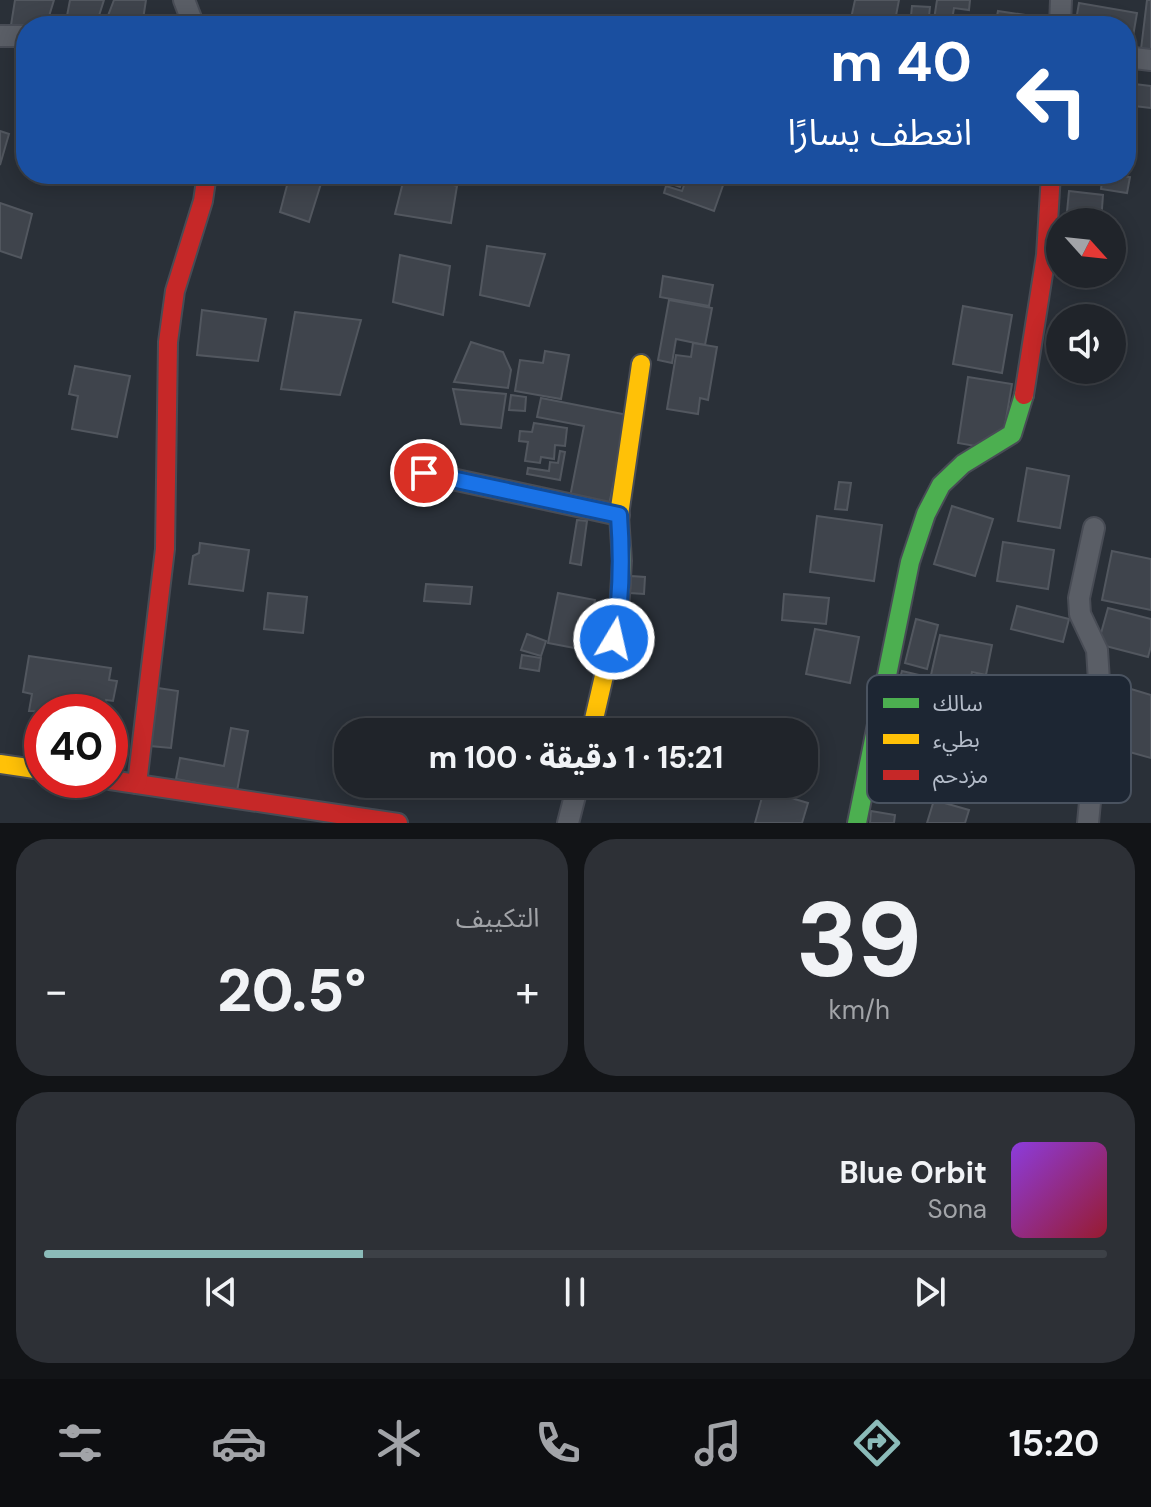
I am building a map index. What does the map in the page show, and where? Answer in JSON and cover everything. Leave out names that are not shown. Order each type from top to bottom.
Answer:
[{"type":"street","points":[[137,784],[165,549],[168,342],[175,291],[206,184]]},
{"type":"street","points":[[887,675],[910,562],[926,514],[941,485],[963,464],[1012,434],[1021,411],[1046,255],[1050,184]]},
{"type":"street","points":[[594,718],[619,611],[622,561],[619,515],[641,364]]},
{"type":"street","points":[[424,473],[619,515]]},
{"type":"street","points":[[1094,528],[1079,598],[1080,614],[1097,650],[1099,675]]},
{"type":"street","points":[[0,764],[24,767]]},
{"type":"street","points":[[857,823],[867,774]]},
{"type":"street","points":[[128,783],[398,823]]},
{"type":"street","points":[[568,823],[574,798]]},
{"type":"street","points":[[1088,823],[1090,803]]},
{"type":"building","points":[[15,0],[54,0],[49,16],[16,16],[16,25],[11,25]]},
{"type":"building","points":[[70,0],[104,0],[99,16],[67,16]]},
{"type":"building","points":[[114,0],[146,0],[144,16],[108,16]]},
{"type":"building","points":[[855,0],[899,0],[896,16],[852,16]]},
{"type":"building","points":[[937,0],[970,0],[969,10],[954,8],[953,16],[935,16]]},
{"type":"building","points":[[1147,0],[1151,0],[1151,50],[1141,49]]},
{"type":"building","points":[[1079,3],[1137,13],[1136,19],[1136,16],[1077,16]]},
{"type":"building","points":[[912,6],[930,7],[929,16],[911,16]]},
{"type":"building","points":[[998,11],[1032,16],[997,16]]},
{"type":"building","points":[[1136,84],[1151,86],[1151,108],[1136,106]]},
{"type":"building","points":[[0,131],[9,134],[0,165]]},
{"type":"building","points":[[287,184],[321,184],[309,222],[280,212]]},
{"type":"building","points":[[402,184],[457,186],[451,223],[395,214]]},
{"type":"building","points":[[684,184],[723,184],[714,211],[664,193],[666,186],[682,191]]},
{"type":"building","points":[[1102,184],[1129,184],[1127,193],[1101,189]]},
{"type":"building","points":[[1069,191],[1103,195],[1102,208],[1067,208]]},
{"type":"building","points":[[0,203],[32,214],[21,258],[0,251]]},
{"type":"building","points":[[487,246],[545,254],[529,306],[480,295]]},
{"type":"building","points":[[400,255],[450,266],[443,315],[393,302]]},
{"type":"building","points":[[663,276],[713,285],[709,306],[660,297]]},
{"type":"building","points":[[669,300],[712,308],[705,345],[676,339],[672,363],[658,360]]},
{"type":"building","points":[[963,306],[1012,315],[1002,373],[953,364]]},
{"type":"building","points":[[202,310],[266,319],[258,361],[197,355]]},
{"type":"building","points":[[295,312],[361,320],[340,395],[281,389]]},
{"type":"building","points":[[471,342],[503,352],[511,370],[508,388],[454,382]]},
{"type":"building","points":[[693,343],[717,347],[708,400],[700,398],[698,414],[667,409],[676,355],[691,357]]},
{"type":"building","points":[[545,351],[569,355],[561,399],[515,391],[520,360],[543,363]]},
{"type":"building","points":[[75,366],[130,376],[117,437],[72,429],[78,396],[69,394]]},
{"type":"building","points":[[968,377],[1012,384],[1004,431],[981,447],[958,443]]},
{"type":"building","points":[[453,389],[506,394],[501,428],[461,424]]},
{"type":"building","points":[[511,395],[526,397],[525,411],[509,410]]},
{"type":"building","points":[[541,398],[628,415],[609,505],[570,497],[584,426],[537,417]]},
{"type":"building","points":[[534,423],[567,428],[565,446],[555,445],[554,459],[541,457],[540,463],[525,461],[528,442],[519,441],[520,431],[532,432]]},
{"type":"building","points":[[560,451],[565,452],[560,480],[527,474],[528,468],[549,471],[550,462],[558,463]]},
{"type":"building","points":[[1027,468],[1069,476],[1060,528],[1018,521]]},
{"type":"building","points":[[839,482],[851,483],[847,510],[835,509]]},
{"type":"building","points":[[952,506],[993,519],[975,576],[934,564]]},
{"type":"building","points":[[817,516],[882,525],[874,581],[810,572]]},
{"type":"building","points":[[577,520],[587,521],[581,565],[570,563]]},
{"type":"building","points":[[1003,542],[1054,550],[1048,589],[997,581]]},
{"type":"building","points":[[200,543],[249,550],[243,591],[189,584],[193,556],[199,553]]},
{"type":"building","points":[[1112,551],[1151,559],[1151,610],[1102,600]]},
{"type":"building","points":[[631,576],[645,577],[644,594],[630,593]]},
{"type":"building","points":[[426,584],[472,587],[470,604],[424,601]]},
{"type":"building","points":[[268,593],[307,597],[303,633],[264,629]]},
{"type":"building","points":[[558,593],[595,600],[585,650],[548,643]]},
{"type":"building","points":[[784,594],[829,598],[826,624],[782,620]]},
{"type":"building","points":[[1017,606],[1069,619],[1063,642],[1011,629]]},
{"type":"building","points":[[1108,608],[1151,619],[1148,657],[1098,644]]},
{"type":"building","points":[[916,619],[938,625],[927,669],[905,663]]},
{"type":"building","points":[[815,629],[859,637],[850,683],[806,674]]},
{"type":"building","points":[[527,634],[546,641],[541,656],[521,650]]},
{"type":"building","points":[[940,635],[992,645],[986,675],[972,672],[971,675],[931,675]]},
{"type":"building","points":[[522,655],[541,658],[539,671],[520,668]]},
{"type":"building","points":[[29,656],[111,668],[109,680],[117,681],[114,694],[23,692]]},
{"type":"building","points":[[158,688],[178,691],[171,748],[150,746]]},
{"type":"building","points":[[1131,689],[1151,695],[1151,758],[1131,752]]},
{"type":"building","points":[[231,728],[248,731],[237,791],[176,779],[180,758],[224,766]]},
{"type":"building","points":[[762,798],[791,798],[808,803],[802,823],[755,823]]},
{"type":"building","points":[[933,803],[969,810],[965,823],[927,823]]},
{"type":"building","points":[[871,811],[895,815],[894,823],[870,823]]},
{"type":"traffic: fast","points":[[887,675],[910,562],[926,514],[941,485],[963,464],[1012,434],[1024,395]]},
{"type":"traffic: fast","points":[[857,823],[867,774]]},
{"type":"traffic: slow","points":[[594,718],[619,611],[622,561],[619,515],[641,364]]},
{"type":"traffic: slow","points":[[0,764],[24,767]]},
{"type":"traffic: jam","points":[[137,784],[165,549],[168,342],[175,291],[206,184]]},
{"type":"traffic: jam","points":[[1024,395],[1046,255],[1050,184]]},
{"type":"traffic: jam","points":[[128,783],[398,823]]},
{"type":"route","points":[[424,473],[619,515],[622,561],[614,639]]}]
